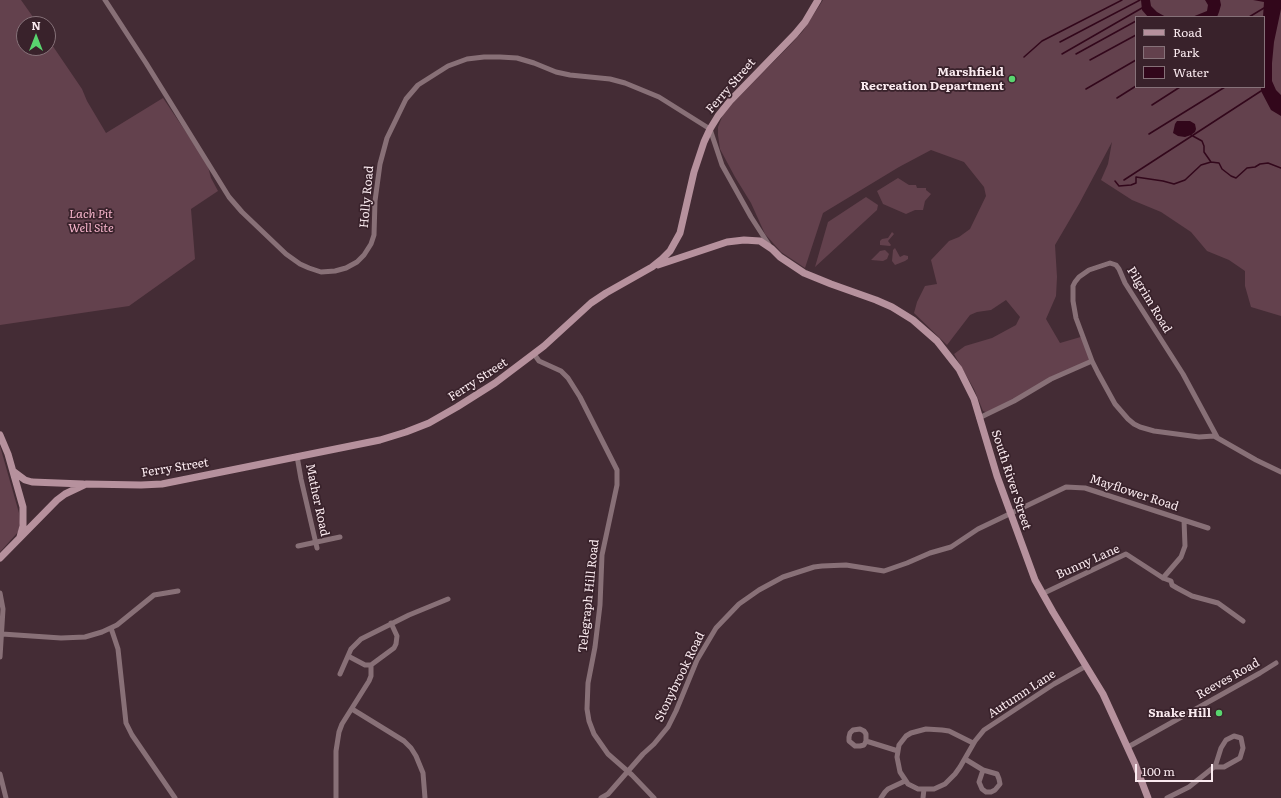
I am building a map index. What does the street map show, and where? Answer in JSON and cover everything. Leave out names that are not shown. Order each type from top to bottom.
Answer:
[{"type":"street","name":"Holly Road","points":[[105,0],[229,197],[242,212],[286,254],[300,264],[320,272],[335,271],[346,268],[357,262],[364,255],[371,244],[374,235],[375,201],[380,164],[387,138],[406,99],[411,92],[425,80],[448,66],[467,59],[484,57],[517,58],[556,72],[610,79],[625,83],[659,97],[710,129]]},
{"type":"street","name":"Ferry Street","points":[[0,558],[57,500],[65,494],[86,484],[162,484],[380,440],[418,428],[477,396],[534,354],[591,303],[652,267],[670,251],[680,233],[694,172],[710,129],[730,101],[795,34],[805,22],[818,0]]},
{"type":"street","name":"South River Street","points":[[710,129],[722,165],[767,243],[780,257],[804,272],[886,305],[913,320],[925,329],[945,350],[959,369],[974,399],[997,476],[1030,568],[1042,594],[1103,694],[1128,747],[1148,798]]},
{"type":"street","name":"South River Street","points":[[652,267],[735,240],[760,241],[772,249]]},
{"type":"street","name":"Pilgrim Road","points":[[1217,437],[1183,374],[1126,283],[1119,268],[1110,263],[1089,270],[1079,277],[1073,286],[1073,301],[1076,318],[1098,373],[1115,404],[1128,419],[1134,424],[1149,430],[1199,437],[1217,437],[1256,460],[1281,472]]},
{"type":"street","name":"Telegraph Hill Road","points":[[534,354],[539,361],[561,371],[568,378],[580,397],[617,470],[617,485],[602,555],[600,605],[595,648],[588,683],[587,709],[589,721],[599,743],[608,754],[654,798]]},
{"type":"street","points":[[979,418],[1014,401],[1051,380],[1092,361]]},
{"type":"street","points":[[0,435],[13,471],[23,508],[24,517],[22,532],[19,540]]},
{"type":"street","name":"Mather Road","points":[[297,456],[317,548]]},
{"type":"street","points":[[13,471],[28,481],[35,483],[86,484]]},
{"type":"street","name":"Mayflower Road","points":[[1010,514],[1063,488],[1076,486],[1208,528]]},
{"type":"street","name":"Stonybrook Road","points":[[601,798],[608,794],[668,727],[697,660],[716,628],[739,604],[759,590],[783,577],[814,567],[846,565],[884,571],[930,553],[951,547],[978,529],[1010,514]]},
{"type":"street","points":[[1163,578],[1181,557],[1185,546],[1184,520]]},
{"type":"street","points":[[298,546],[340,537]]},
{"type":"street","name":"Bunny Lane","points":[[1042,594],[1126,554],[1163,578],[1171,581],[1172,585],[1192,596],[1218,603],[1243,621]]},
{"type":"street","points":[[2,634],[70,638],[85,637],[102,632],[117,625],[129,617],[154,595],[178,591]]},
{"type":"street","points":[[0,593],[3,609],[0,657]]},
{"type":"street","points":[[340,674],[351,649],[361,639],[391,623],[448,599]]},
{"type":"street","points":[[348,656],[365,665],[371,665],[394,648],[397,636],[391,623]]},
{"type":"street","points":[[111,628],[118,649],[126,723],[132,735],[175,798]]},
{"type":"street","name":"Reeves Road","points":[[1128,747],[1260,673],[1276,662]]},
{"type":"street","points":[[336,798],[336,751],[339,732],[342,724],[371,676],[371,665]]},
{"type":"street","name":"Autumn Lane","points":[[924,789],[934,789],[945,784],[955,774],[973,743],[984,730],[1054,684],[1086,666]]},
{"type":"street","points":[[352,709],[404,741],[411,748],[423,773],[425,798]]},
{"type":"street","points":[[923,798],[924,789],[912,786],[905,781],[898,767],[899,745],[906,736],[917,731],[942,730],[949,731],[973,743]]},
{"type":"street","points":[[1167,798],[1188,787],[1215,767],[1224,766],[1240,758],[1243,748],[1241,738],[1234,736],[1226,740],[1221,748],[1215,767]]},
{"type":"street","points":[[866,741],[898,751]]},
{"type":"street","points":[[965,759],[983,770],[997,774],[1000,784],[992,792],[986,792],[979,786],[983,770]]},
{"type":"street","points":[[0,774],[6,798]]},
{"type":"street","points":[[881,798],[888,789],[905,781]]},
{"type":"green space","name":"Lach Pit Well Site","points":[[0,0],[21,0],[32,16],[16,16],[16,56],[56,56],[56,51],[82,89],[87,101],[106,133],[163,98],[207,163],[211,178],[218,191],[191,209],[195,259],[129,306],[0,325]]},
{"type":"green space","points":[[823,0],[1281,0],[1281,316],[1251,307],[1245,286],[1245,271],[1229,260],[1207,251],[1191,232],[1161,212],[1132,200],[1101,180],[1108,164],[1112,142],[1055,245],[1057,277],[1056,296],[1046,319],[1060,343],[1084,336],[1092,361],[988,413],[983,411],[974,389],[954,354],[965,346],[992,338],[1016,325],[1020,317],[1006,300],[991,310],[977,312],[970,315],[947,345],[914,313],[917,302],[925,286],[937,284],[931,260],[949,241],[959,237],[970,229],[986,196],[984,187],[964,162],[931,150],[899,167],[823,213],[805,268],[781,252],[765,234],[751,203],[720,149],[718,127],[724,112],[803,31]]},
{"type":"green space","points":[[898,178],[909,185],[916,185],[917,188],[926,188],[926,190],[931,194],[925,201],[923,210],[915,210],[906,214],[883,204],[877,191]]},
{"type":"green space","points":[[866,197],[878,205],[877,210],[815,267],[828,222]]},
{"type":"green space","points":[[892,232],[894,234],[888,241],[891,245],[880,245],[880,241],[888,238]]},
{"type":"green space","points":[[895,248],[900,257],[904,255],[908,256],[908,259],[895,265],[892,261],[893,250]]},
{"type":"green space","points":[[885,250],[889,254],[887,259],[883,261],[871,260],[880,251]]},
{"type":"green space","points":[[0,446],[19,513],[20,523],[18,532],[0,552]]},
{"type":"water","points":[[1141,0],[1150,0],[1151,6],[1164,16],[1147,16],[1142,10]]},
{"type":"water","points":[[1205,0],[1220,0],[1221,5],[1217,16],[1194,16],[1207,11],[1208,5]]},
{"type":"water","points":[[1253,0],[1281,0],[1281,9],[1274,42],[1272,81],[1276,90],[1281,95],[1281,116],[1271,110],[1261,91],[1261,88],[1265,88],[1264,2]]},
{"type":"water","points":[[1177,121],[1190,121],[1195,124],[1195,132],[1185,137],[1178,136],[1173,133]]},
{"type":"waterway","points":[[1024,57],[1042,41],[1122,0]]},
{"type":"waterway","points":[[1060,42],[1140,0]]},
{"type":"waterway","points":[[1062,54],[1142,8]]},
{"type":"waterway","points":[[1251,16],[1264,8]]},
{"type":"waterway","points":[[1076,54],[1135,22]]},
{"type":"waterway","points":[[1090,60],[1135,36]]},
{"type":"waterway","points":[[1086,89],[1135,61]]},
{"type":"waterway","points":[[1117,98],[1135,87]]},
{"type":"waterway","points":[[1152,105],[1178,88]]},
{"type":"waterway","points":[[1149,134],[1223,88]]},
{"type":"waterway","points":[[1124,180],[1261,91]]},
{"type":"waterway","points":[[1191,135],[1202,141],[1204,152],[1211,162]]},
{"type":"waterway","points":[[1115,181],[1119,186],[1131,185],[1136,183],[1136,177],[1174,184],[1185,180],[1201,165],[1211,162],[1219,163],[1222,169],[1236,178],[1247,168],[1255,167],[1260,164],[1268,163],[1281,168]]},
{"type":"place","name":"Marshfield Recreation Department","points":[[1012,79]]},
{"type":"place","name":"Snake Hill","points":[[1219,713]]}]
